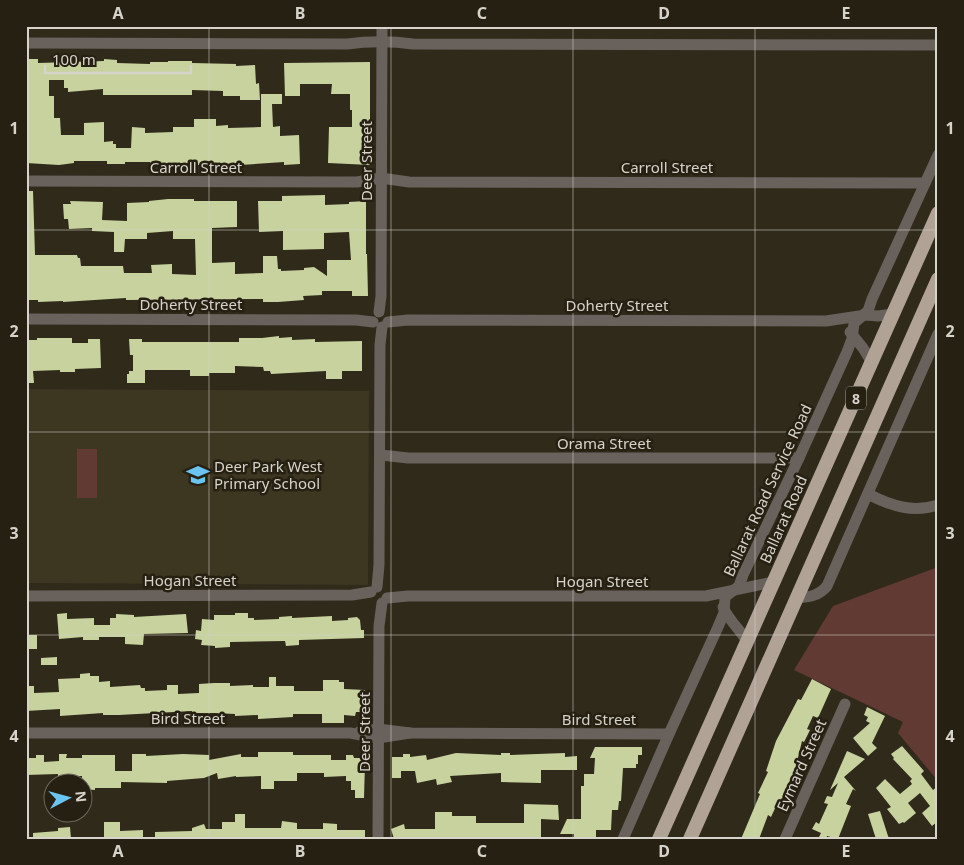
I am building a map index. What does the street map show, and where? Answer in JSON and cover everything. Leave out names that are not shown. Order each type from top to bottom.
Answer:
[{"type":"highway","name":"Ballarat Road","points":[[659,839],[938,214]]},
{"type":"highway","name":"8","points":[[690,839],[938,279]]},
{"type":"street","name":"Deer Street","points":[[378,839],[382,26]]},
{"type":"street","points":[[28,44],[938,45]]},
{"type":"street","name":"Ballarat Road Service Road","points":[[623,839],[668,734],[718,627],[724,610],[724,599],[739,586],[847,352],[854,322],[868,310],[938,155]]},
{"type":"street","name":"Carroll Street","points":[[29,182],[925,183]]},
{"type":"street","name":"Doherty Street","points":[[26,319],[826,321],[894,314]]},
{"type":"street","name":"Doherty Street","points":[[826,321],[843,325],[863,348],[872,363]]},
{"type":"street","points":[[797,598],[819,593],[827,586],[934,354],[938,334]]},
{"type":"street","name":"Orama Street","points":[[381,458],[799,458]]},
{"type":"street","points":[[868,494],[891,504],[912,510],[938,505]]},
{"type":"street","name":"Hogan Street","points":[[27,595],[706,596],[773,582]]},
{"type":"street","points":[[706,596],[717,600],[747,641]]},
{"type":"street","name":"Eymard Street","points":[[785,839],[845,704]]},
{"type":"street","name":"Bird Street","points":[[26,733],[668,734]]},
{"type":"shaded area","name":"Deer Park West Primary School","points":[[26,389],[369,391],[368,585],[26,583]]},
{"type":"shaded area","points":[[77,449],[97,449],[97,498],[77,498]]},
{"type":"shaded area","points":[[938,567],[938,781],[898,733],[903,722],[794,670],[833,606]]},
{"type":"building","points":[[26,59],[38,59],[38,63],[104,61],[104,59],[117,60],[117,63],[150,64],[150,62],[192,61],[192,63],[236,64],[236,66],[255,65],[256,84],[259,83],[260,100],[240,100],[240,96],[223,96],[223,91],[192,90],[192,95],[103,95],[103,89],[68,92],[68,88],[64,88],[64,80],[49,80],[49,96],[54,96],[54,118],[60,118],[61,135],[84,135],[84,123],[104,122],[104,142],[113,141],[113,144],[116,144],[116,148],[131,148],[132,127],[145,128],[145,133],[173,132],[173,127],[194,127],[194,119],[216,119],[216,126],[228,125],[228,128],[261,127],[261,94],[282,94],[282,104],[272,104],[273,127],[280,126],[280,136],[299,135],[300,164],[284,165],[284,162],[198,165],[198,163],[150,164],[150,162],[125,162],[125,164],[107,164],[107,161],[74,161],[74,163],[59,165],[26,163]]},
{"type":"building","points":[[370,62],[370,165],[328,163],[329,127],[352,127],[350,94],[331,94],[332,84],[300,84],[300,96],[285,96],[284,63]]},
{"type":"building","points":[[26,191],[33,191],[35,255],[77,255],[80,258],[81,266],[123,266],[124,273],[152,273],[151,265],[172,264],[172,274],[196,275],[195,239],[173,239],[173,231],[147,233],[147,239],[125,239],[124,252],[114,252],[114,232],[92,231],[92,228],[69,229],[68,219],[64,219],[63,204],[71,204],[70,201],[103,202],[102,220],[127,221],[127,203],[168,199],[237,201],[237,227],[212,228],[212,263],[235,262],[235,274],[263,273],[263,256],[277,256],[278,269],[281,269],[281,271],[304,270],[304,268],[314,267],[327,276],[327,260],[351,260],[349,232],[324,233],[324,249],[283,250],[283,231],[259,232],[258,201],[282,201],[282,196],[325,195],[325,205],[366,201],[368,296],[352,296],[352,291],[322,291],[322,295],[303,296],[304,300],[278,302],[263,302],[263,299],[126,300],[126,298],[63,302],[26,300]]},
{"type":"building","points":[[279,336],[279,338],[292,337],[292,340],[315,339],[315,342],[362,341],[362,371],[342,371],[342,379],[326,379],[326,371],[271,374],[270,371],[264,371],[263,367],[235,366],[235,373],[209,373],[209,376],[190,376],[190,370],[145,370],[145,383],[127,383],[127,374],[129,374],[129,371],[133,371],[133,355],[130,355],[129,339],[142,339],[142,342],[239,342],[239,338]]},
{"type":"building","points":[[37,338],[72,338],[72,343],[88,343],[88,339],[100,339],[101,368],[75,369],[75,372],[60,372],[60,370],[33,371],[34,383],[26,383],[26,340],[37,340]]},
{"type":"building","points":[[67,613],[67,619],[94,618],[94,625],[110,625],[110,618],[116,618],[116,614],[134,615],[134,617],[186,614],[188,633],[144,634],[143,645],[125,644],[125,637],[99,637],[99,640],[83,640],[83,637],[59,639],[57,614]]},
{"type":"building","points":[[235,613],[248,613],[248,618],[254,618],[254,620],[279,619],[279,617],[292,616],[292,618],[332,616],[332,621],[348,620],[348,618],[357,617],[360,620],[361,630],[364,630],[364,638],[299,640],[299,645],[286,646],[285,641],[230,642],[230,647],[215,648],[215,646],[201,645],[202,640],[195,639],[196,630],[201,631],[202,619],[214,620],[214,615],[235,615]]},
{"type":"building","points":[[26,635],[37,635],[37,649],[26,649]]},
{"type":"building","points":[[57,657],[57,665],[41,665],[41,658]]},
{"type":"building","points":[[90,673],[90,676],[99,676],[99,682],[110,681],[110,687],[140,685],[141,688],[145,688],[145,691],[167,690],[167,685],[178,685],[178,694],[199,693],[199,684],[230,683],[230,686],[253,685],[253,687],[269,687],[269,677],[276,677],[276,686],[294,686],[294,691],[323,691],[323,680],[339,680],[339,682],[344,682],[344,689],[365,690],[365,704],[362,704],[362,712],[356,712],[355,716],[344,715],[344,723],[322,723],[322,714],[293,714],[293,717],[258,719],[258,715],[235,716],[235,714],[192,713],[192,711],[60,716],[60,709],[26,711],[26,686],[34,686],[34,693],[59,692],[58,679],[80,678],[80,674]]},
{"type":"building","points":[[812,679],[831,689],[818,718],[813,716],[807,729],[810,730],[804,742],[802,741],[795,770],[780,803],[778,802],[771,817],[768,815],[759,839],[741,839],[768,772],[766,771],[776,741],[798,699],[801,700]]},
{"type":"building","points":[[867,707],[885,716],[872,743],[877,748],[868,756],[853,738],[870,723],[866,721],[868,717],[864,715]]},
{"type":"building","points":[[902,746],[924,771],[921,774],[933,790],[938,786],[938,821],[932,826],[922,813],[930,806],[920,793],[908,803],[916,813],[904,823],[899,824],[887,809],[891,807],[876,788],[885,779],[900,794],[912,784],[910,781],[912,779],[893,759],[891,754]]},
{"type":"building","points":[[595,747],[642,747],[642,755],[638,755],[636,768],[623,768],[621,801],[619,801],[618,810],[612,810],[611,830],[596,830],[596,839],[574,839],[574,834],[560,834],[567,819],[581,819],[581,786],[584,786],[584,774],[594,774],[595,758],[590,758]]},
{"type":"building","points":[[847,751],[865,759],[844,777],[856,791],[853,789],[846,804],[851,806],[838,839],[827,836],[826,839],[818,839],[821,833],[812,829],[816,822],[819,824],[828,804],[824,803],[827,796],[832,797],[838,783],[830,790]]},
{"type":"building","points":[[258,752],[293,752],[293,755],[331,755],[331,760],[346,760],[346,755],[361,758],[361,763],[365,763],[364,798],[355,798],[355,790],[351,790],[351,781],[346,781],[346,776],[324,777],[324,773],[297,773],[297,781],[274,781],[274,789],[261,789],[261,776],[236,776],[218,779],[217,773],[204,778],[167,781],[167,783],[121,782],[121,788],[95,788],[95,790],[92,790],[92,772],[42,772],[42,774],[26,775],[26,758],[36,758],[36,755],[44,755],[44,762],[59,761],[59,754],[67,754],[66,758],[82,758],[82,755],[115,755],[115,771],[132,771],[132,754],[146,754],[146,756],[209,755],[209,760],[241,754],[241,757],[258,757]]},
{"type":"building","points":[[456,753],[501,755],[501,753],[510,753],[510,755],[565,753],[565,757],[577,756],[577,770],[541,770],[541,783],[501,782],[501,773],[450,776],[452,782],[437,785],[436,779],[417,783],[415,771],[401,771],[401,778],[392,778],[392,757],[403,757],[403,754],[410,754],[410,757],[426,755],[427,760]]},
{"type":"building","points":[[524,804],[558,805],[559,820],[541,819],[541,839],[394,839],[391,829],[404,824],[405,829],[435,829],[435,812],[452,812],[452,816],[476,816],[476,823],[524,823]]},
{"type":"building","points":[[880,811],[889,839],[876,839],[868,814]]},
{"type":"building","points":[[235,814],[245,814],[245,828],[281,828],[282,821],[297,823],[297,829],[323,829],[323,823],[337,824],[337,830],[365,830],[365,839],[155,839],[155,832],[192,831],[192,828],[204,824],[206,829],[222,829],[222,822],[235,822]]},
{"type":"building","points":[[104,822],[120,822],[120,831],[143,830],[143,839],[104,839]]},
{"type":"building","points":[[70,827],[71,839],[33,839],[33,833],[58,831],[58,828]]},
{"type":"place","name":"Deer Park West Primary School","points":[[198,475]]}]
